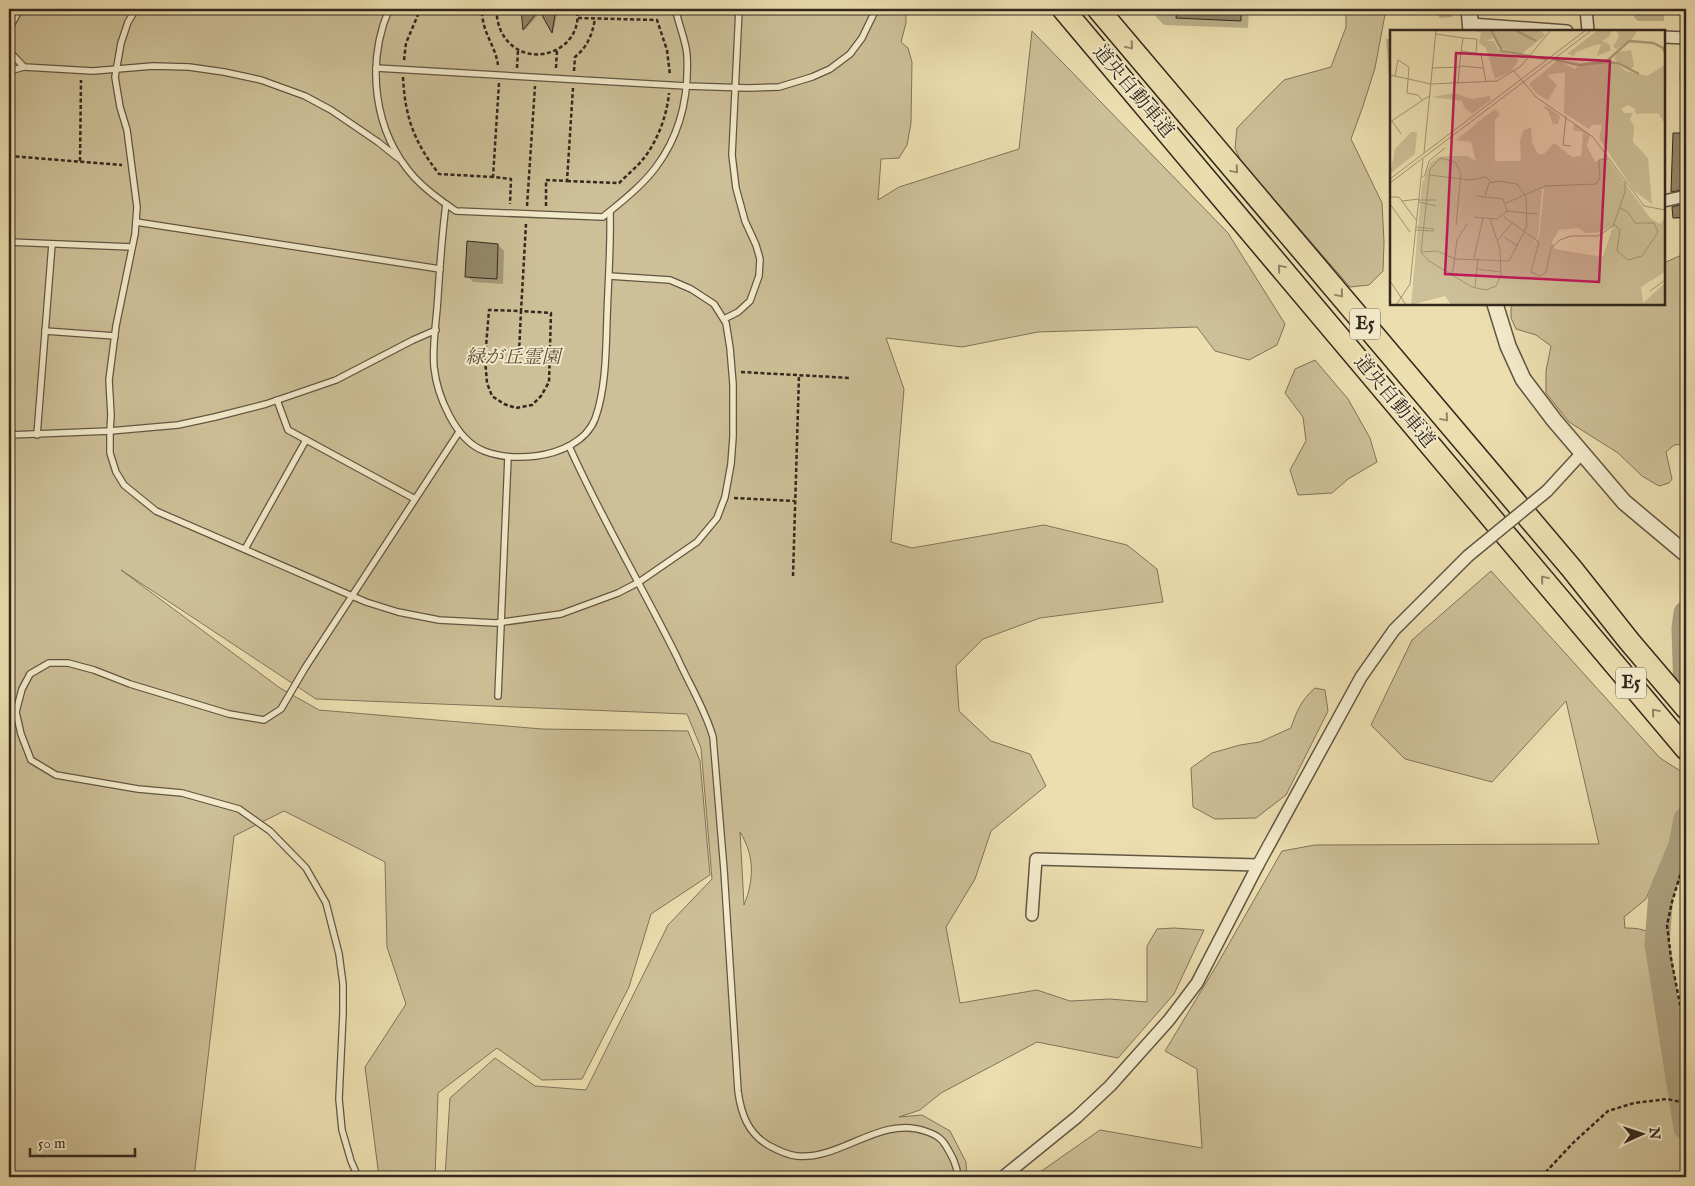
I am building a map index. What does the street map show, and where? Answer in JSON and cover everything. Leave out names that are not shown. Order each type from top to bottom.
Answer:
[{"type":"highway","name":"道央自動車道","points":[[1062,9],[1686,749]]},
{"type":"highway","name":"道央自動車道","points":[[1098,9],[1566,562],[1686,708]]},
{"type":"street","points":[[1469,9],[1471,28],[1535,30]]},
{"type":"street","points":[[1586,9],[1588,30]]},
{"type":"street","points":[[1665,37],[1686,38]]},
{"type":"street","points":[[1665,201],[1686,196]]},
{"type":"street","points":[[1495,305],[1508,346],[1523,379],[1582,454],[1624,502],[1682,550]]},
{"type":"street","points":[[1003,1177],[1077,1118],[1110,1086],[1169,1020],[1196,983],[1361,677],[1394,630],[1468,556],[1548,491],[1582,454]]},
{"type":"street","points":[[1032,915],[1036,858],[1258,866]]},
{"type":"lane","points":[[9,29],[20,9]]},
{"type":"lane","points":[[136,9],[128,22],[121,42],[115,77],[120,106],[128,130],[137,207],[109,380],[112,415],[110,453],[116,472],[124,485],[156,511],[366,602],[398,612],[439,620],[501,622],[561,614],[618,593],[639,582],[697,542],[717,518],[725,497],[732,455],[732,372],[726,323],[714,304],[692,289],[670,280],[609,276]]},
{"type":"lane","points":[[388,9],[377,44],[375,80],[380,114],[394,148],[414,176],[456,211],[603,218],[656,168],[676,133],[686,94],[687,54],[677,15],[673,9]]},
{"type":"lane","points":[[724,320],[738,312],[750,301],[759,276],[760,260],[756,245],[745,221],[733,168],[739,9]]},
{"type":"lane","points":[[376,68],[686,86],[779,87],[812,77],[830,69],[850,54],[862,38],[876,9]]},
{"type":"lane","points":[[9,45],[10,52],[24,67]]},
{"type":"lane","points":[[9,71],[24,67],[117,70],[153,66],[189,67],[261,80],[305,96],[331,110],[405,163]]},
{"type":"lane","points":[[446,204],[434,356],[437,382],[446,410],[459,432],[483,451],[508,457],[538,456],[569,446],[587,433],[594,419],[604,377],[610,212]]},
{"type":"lane","points":[[136,222],[440,268]]},
{"type":"lane","points":[[9,242],[132,247]]},
{"type":"lane","points":[[37,434],[52,244]]},
{"type":"lane","points":[[9,435],[110,431],[178,425],[215,417],[277,400],[336,380],[396,348],[436,330]]},
{"type":"lane","points":[[45,331],[115,336]]},
{"type":"lane","points":[[277,400],[288,430],[415,499]]},
{"type":"lane","points":[[358,1177],[342,1130],[340,1066],[343,1013],[339,954],[326,903],[306,868],[270,831],[239,809],[182,793],[138,789],[56,775],[31,760],[21,734],[16,712],[22,689],[30,674],[49,663],[68,663],[229,714],[264,720],[281,709],[305,668],[459,432]]},
{"type":"lane","points":[[245,548],[306,440]]},
{"type":"lane","points":[[569,446],[708,721],[713,737],[741,1113],[760,1140],[778,1151],[796,1156],[818,1154],[884,1130],[901,1127],[916,1128],[935,1134],[944,1142],[958,1170],[958,1177]]},
{"type":"lane","points":[[498,696],[508,457]]},
{"type":"path","points":[[404,63],[406,43],[420,10],[482,12],[497,10],[498,26],[504,38],[518,50],[537,55],[557,50],[570,39],[576,28],[577,9]]},
{"type":"path","points":[[482,12],[486,34],[496,52],[499,75],[493,177]]},
{"type":"path","points":[[545,215],[546,180],[619,183],[644,159],[662,124],[668,105],[670,85],[667,50],[657,20],[578,18]]},
{"type":"path","points":[[568,181],[575,56],[584,49],[591,38],[595,19]]},
{"type":"path","points":[[516,76],[518,50]]},
{"type":"path","points":[[555,78],[557,50]]},
{"type":"path","points":[[80,161],[81,70]]},
{"type":"path","points":[[403,76],[404,102],[410,123],[426,156],[439,174],[511,179],[510,213]]},
{"type":"path","points":[[519,353],[526,214],[536,77]]},
{"type":"path","points":[[9,156],[131,165]]},
{"type":"path","points":[[489,310],[521,311],[551,313],[549,382],[541,396],[532,405],[516,408],[504,404],[492,396],[487,382],[485,359],[489,310]]},
{"type":"path","points":[[732,372],[851,378]]},
{"type":"path","points":[[793,576],[799,376]]},
{"type":"path","points":[[725,497],[795,501]]},
{"type":"path","points":[[1686,856],[1667,925],[1671,958],[1686,1035]]},
{"type":"path","points":[[1541,1177],[1574,1142],[1608,1111],[1634,1103],[1667,1099],[1686,1103]]},
{"type":"green space","name":"緑が丘霊園","points":[[9,9],[906,9],[906,23],[901,42],[908,48],[912,62],[911,123],[907,145],[899,158],[881,159],[878,200],[899,187],[1019,149],[1032,31],[1228,233],[1285,324],[1277,345],[1249,360],[1215,351],[1197,327],[1038,332],[962,347],[886,338],[904,389],[891,542],[912,548],[1044,525],[1127,545],[1157,569],[1163,602],[1040,618],[983,639],[956,666],[959,711],[991,741],[1030,754],[1046,786],[991,831],[975,879],[946,927],[960,1003],[1037,990],[1070,1001],[1110,999],[1147,1002],[1147,946],[1157,929],[1204,930],[1174,994],[1118,1058],[1037,1042],[941,1093],[920,1110],[899,1117],[922,1115],[950,1131],[966,1162],[967,1177],[445,1177],[450,1098],[495,1058],[535,1086],[586,1090],[668,925],[712,879],[701,748],[687,714],[316,699],[121,570],[280,688],[319,710],[542,729],[688,731],[700,761],[710,875],[651,914],[629,987],[582,1079],[542,1080],[497,1048],[438,1093],[435,1177],[379,1177],[365,1067],[406,1004],[387,947],[385,862],[284,811],[234,836],[194,1177],[9,1177]],"holes":[[[740,832],[745,841],[750,859],[751,877],[744,905]]]},
{"type":"green space","points":[[1346,9],[1386,9],[1375,68],[1351,139],[1382,203],[1383,271],[1369,285],[1350,287],[1241,161],[1235,148],[1237,128],[1284,80],[1331,67],[1346,27]]},
{"type":"green space","points":[[1686,253],[1686,444],[1674,445],[1666,452],[1672,479],[1669,483],[1659,486],[1642,476],[1618,453],[1569,422],[1546,393],[1546,371],[1551,346],[1536,335],[1516,329],[1511,318],[1511,307],[1514,305],[1665,305],[1665,263]]},
{"type":"green space","points":[[1315,360],[1348,399],[1370,438],[1377,462],[1348,479],[1332,493],[1298,495],[1290,470],[1306,441],[1303,417],[1285,393],[1295,369]]},
{"type":"green space","points":[[1491,571],[1660,758],[1682,772],[1686,784],[1686,807],[1674,853],[1661,863],[1646,899],[1624,917],[1625,928],[1646,931],[1657,943],[1664,957],[1655,980],[1670,994],[1679,1015],[1686,1052],[1686,1177],[1033,1177],[1100,1130],[1202,1148],[1197,1069],[1165,1051],[1282,851],[1315,845],[1599,844],[1566,701],[1492,782],[1405,759],[1371,725],[1412,640]]},
{"type":"green space","points":[[1315,688],[1325,690],[1328,711],[1286,795],[1256,818],[1215,819],[1193,807],[1191,768],[1212,753],[1240,745],[1260,742],[1291,728],[1300,706]]},
{"type":"building","points":[[521,9],[556,9],[552,33],[539,10],[523,30]]},
{"type":"building","points":[[1177,9],[1241,9],[1241,21],[1176,18]]},
{"type":"building","points":[[1673,133],[1686,133],[1686,189],[1671,192]]},
{"type":"building","points":[[1683,204],[1685,217],[1673,218],[1672,207]]},
{"type":"building","points":[[467,241],[498,244],[497,279],[465,277]]},
{"type":"waterway","points":[[1686,613],[1684,629],[1686,693]]},
{"type":"waterway","points":[[1686,819],[1681,845],[1661,893],[1657,944],[1686,1128]]}]
